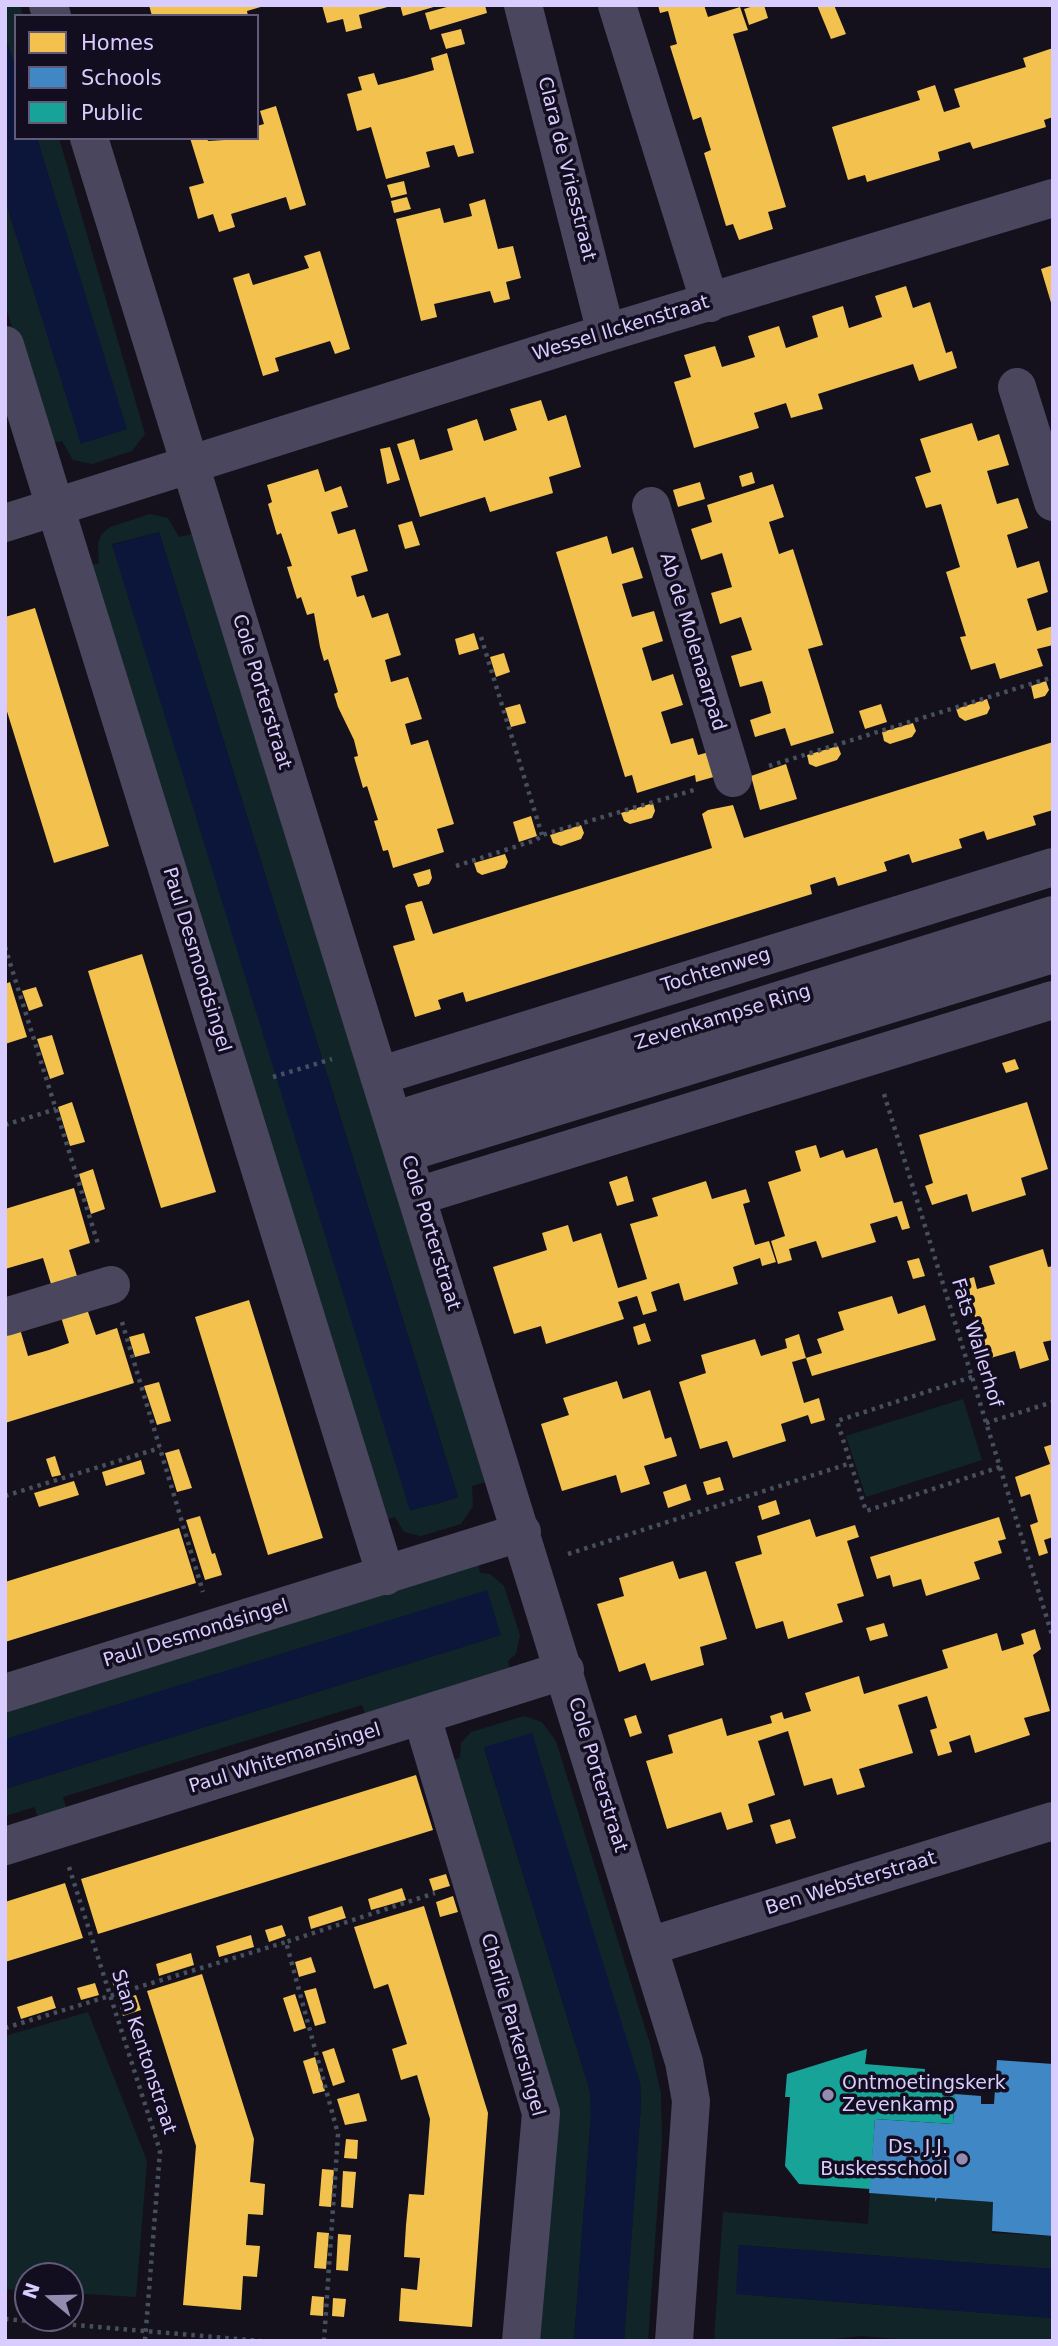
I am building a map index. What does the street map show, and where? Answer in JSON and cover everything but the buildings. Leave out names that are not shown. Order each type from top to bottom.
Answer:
[{"type":"street","name":"Clara de Vriesstraat","points":[[523,5],[606,333]]},
{"type":"street","points":[[617,5],[710,303]]},
{"type":"street","name":"Cole Porterstraat","points":[[90,140],[565,1670],[684,2062],[691,2101],[674,2341]]},
{"type":"street","name":"Wessel Ilckenstraat","points":[[5,523],[606,333],[1053,198]]},
{"type":"street","name":"Paul Desmondsingel","points":[[5,345],[386,1576]]},
{"type":"street","points":[[1017,387],[1053,502]]},
{"type":"street","name":"Ab de Molenaarpad","points":[[651,506],[733,778]]},
{"type":"street","name":"Tochtenweg","points":[[379,1076],[1053,867]]},
{"type":"street","name":"Zevenkampse Ring","points":[[399,1137],[1053,915]]},
{"type":"street","name":"Zevenkampse Ring","points":[[399,1137],[1053,954]]},
{"type":"street","points":[[418,1196],[1053,1000]]},
{"type":"street","points":[[5,1317],[111,1285]]},
{"type":"street","name":"Paul Desmondsingel","points":[[5,1693],[386,1576],[527,1549]]},
{"type":"street","name":"Paul Whitemansingel","points":[[5,1846],[565,1670]]},
{"type":"street","name":"Charlie Parkersingel","points":[[422,1717],[541,2113],[521,2341]]},
{"type":"street","name":"Ben Websterstraat","points":[[650,1947],[1053,1821]]},
{"type":"path","points":[[481,637],[542,835]]},
{"type":"path","points":[[271,1078],[340,1056]]},
{"type":"path","name":"Fats Wallerhof","points":[[872,1057],[1053,1637]]},
{"type":"path","points":[[5,1125],[56,1110]]},
{"type":"path","points":[[972,1377],[837,1421],[866,1510],[1000,1467]]},
{"type":"path","points":[[986,1423],[1053,1402]]},
{"type":"path","points":[[5,1496],[160,1448]]},
{"type":"path","points":[[527,1549],[851,1463]]},
{"type":"path","name":"Stan Kentonstraat","points":[[58,1830],[160,2151],[145,2341]]},
{"type":"path","points":[[5,2028],[286,1942],[471,1881]]},
{"type":"path","points":[[286,1942],[338,2134],[324,2341]]},
{"type":"path","points":[[5,2319],[261,2341]]},
{"type":"green space","points":[[5,5],[20,5],[22,14],[14,14],[14,64],[5,36]]},
{"type":"green space","points":[[38,140],[60,140],[145,434],[132,451],[92,464],[73,460],[62,441],[48,444],[5,305],[5,199],[81,443],[126,429]]},
{"type":"green space","points":[[150,514],[168,518],[179,537],[192,534],[485,1482],[472,1486],[473,1506],[461,1524],[421,1536],[404,1532],[395,1517],[381,1521],[86,567],[99,563],[98,543],[102,534],[110,527]],"holes":[[[159,532],[458,1497],[434,1505],[112,544]]]},
{"type":"green space","points":[[963,1399],[982,1460],[866,1497],[846,1436]]},
{"type":"green space","points":[[478,1561],[480,1573],[490,1574],[504,1586],[520,1635],[516,1654],[508,1661],[511,1672],[367,1720],[362,1705],[63,1797],[67,1811],[38,1821],[35,1807],[5,1816],[5,1789],[501,1635],[5,1739],[5,1706]]},
{"type":"green space","points":[[524,1716],[542,1722],[556,1741],[650,2044],[661,2094],[662,2140],[648,2341],[624,2341],[641,2103],[640,2082],[484,1748],[590,2091],[591,2115],[574,2341],[539,2341],[553,2114],[447,1762],[460,1758],[461,1743],[471,1732]]},
{"type":"green space","points":[[88,2012],[147,2161],[136,2297],[84,2294],[84,2262],[14,2262],[14,2290],[5,2289],[5,2036]]},
{"type":"green space","points":[[870,2193],[993,2202],[992,2233],[1053,2236],[1053,2269],[739,2245],[737,2294],[1053,2318],[1053,2341],[922,2341],[862,2336],[813,2341],[714,2341],[723,2212],[868,2224]]},
{"type":"water","points":[[5,36],[14,64],[14,140],[38,140],[127,429],[81,444],[5,199]]},
{"type":"water","points":[[159,532],[458,1497],[410,1511],[112,545]]},
{"type":"water","points":[[487,1590],[501,1635],[5,1789],[5,1739]]},
{"type":"water","points":[[532,1733],[640,2082],[641,2103],[624,2341],[574,2341],[591,2115],[590,2091],[484,1747]]},
{"type":"water","points":[[739,2245],[1053,2269],[1053,2318],[736,2294]]},
{"type":"place","name":"Ontmoetingskerk Zevenkamp","points":[[828,2095]]},
{"type":"place","name":"Ds. J.J. Buskesschool","points":[[962,2159]]}]
